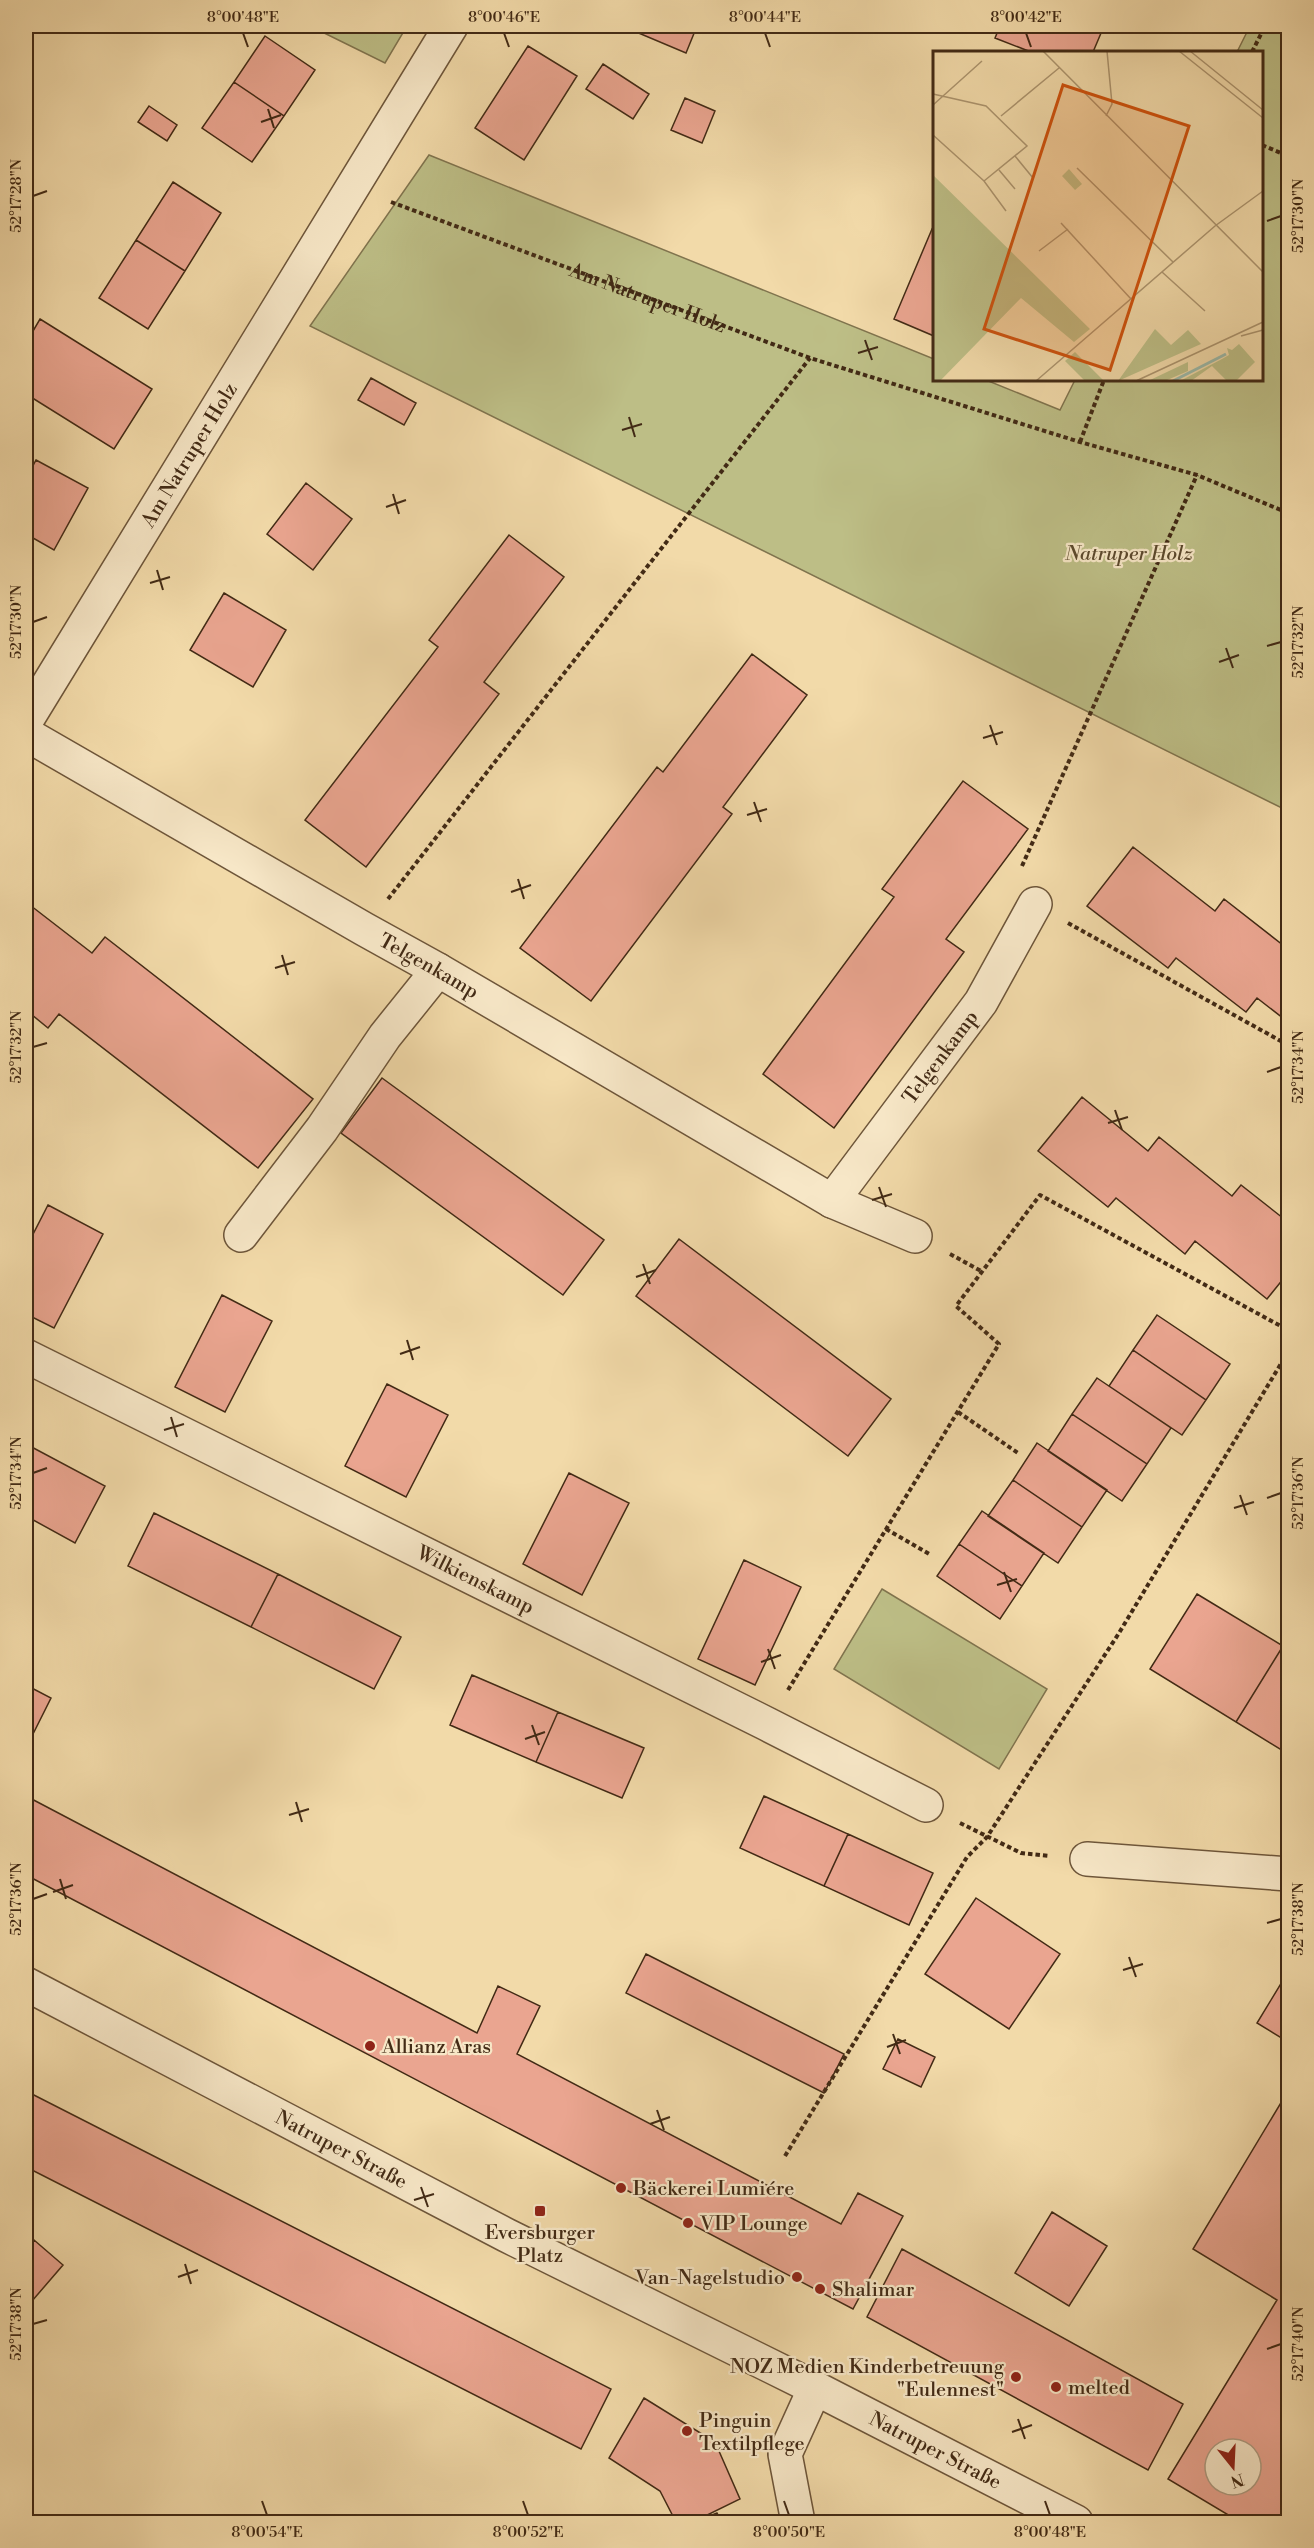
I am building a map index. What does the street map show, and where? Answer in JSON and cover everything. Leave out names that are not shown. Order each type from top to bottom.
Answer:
[{"type":"street","name":"Am Natruper Holz","points":[[26,721],[451,26]]},
{"type":"street","name":"Telgenkamp","points":[[26,734],[438,970],[832,1201],[915,1236]]},
{"type":"street","name":"Telgenkamp","points":[[832,1201],[981,1002],[1035,904]]},
{"type":"street","points":[[241,1234],[322,1129],[385,1036],[438,970]]},
{"type":"street","name":"Wilkienskamp","points":[[26,1356],[926,1805]]},
{"type":"street","points":[[1087,1859],[1288,1874]]},
{"type":"street","name":"Natruper Straße","points":[[26,1984],[506,2235],[815,2388],[1076,2523]]},
{"type":"street","points":[[798,2523],[785,2454],[815,2388]]},
{"type":"path","points":[[1252,51],[1265,26]]},
{"type":"path","points":[[1263,145],[1288,156]]},
{"type":"path","name":"Am Natruper Holz","points":[[351,187],[810,358],[1080,442],[1197,475],[1288,513]]},
{"type":"path","points":[[364,929],[810,358]]},
{"type":"path","points":[[1080,442],[1104,381]]},
{"type":"path","points":[[1197,475],[1015,883],[1035,904],[1288,1045]]},
{"type":"path","points":[[767,1724],[999,1344],[956,1306],[1040,1195],[1288,1330]]},
{"type":"path","points":[[785,2156],[967,1857],[987,1837],[1119,1633],[1288,1352]]},
{"type":"path","points":[[958,1412],[1018,1453]]},
{"type":"path","points":[[886,1529],[931,1555]]},
{"type":"path","points":[[926,1805],[1021,1853],[1087,1859]]},
{"type":"green space","points":[[310,26],[407,26],[385,63]]},
{"type":"green space","name":"Natruper Holz","points":[[1250,26],[1288,26],[1288,811],[310,326],[429,155],[933,359],[933,381],[988,381],[1060,410],[1074,381],[1263,381],[1263,51],[1238,51]]},
{"type":"green space","points":[[882,1589],[1047,1689],[999,1769],[834,1669]]},
{"type":"building","points":[[622,26],[697,26],[686,53]]},
{"type":"building","points":[[1000,26],[1104,26],[1093,51],[1028,51],[995,38]]},
{"type":"building","points":[[265,36],[315,70],[284,116],[234,82]]},
{"type":"building","points":[[528,46],[577,76],[524,160],[475,128]]},
{"type":"building","points":[[603,64],[649,94],[633,119],[586,89]]},
{"type":"building","points":[[234,82],[284,116],[252,162],[202,128]]},
{"type":"building","points":[[685,98],[715,111],[702,143],[671,130]]},
{"type":"building","points":[[149,106],[177,125],[167,141],[138,122]]},
{"type":"building","points":[[173,182],[221,213],[185,271],[136,240]]},
{"type":"building","points":[[932,229],[933,336],[894,319]]},
{"type":"building","points":[[136,240],[185,271],[148,329],[99,298]]},
{"type":"building","points":[[40,319],[152,389],[114,449],[26,394],[26,343]]},
{"type":"building","points":[[371,378],[416,403],[404,425],[358,400]]},
{"type":"building","points":[[36,460],[88,488],[54,550],[26,534],[26,479]]},
{"type":"building","points":[[306,483],[352,519],[313,570],[267,534]]},
{"type":"building","points":[[509,535],[564,577],[484,682],[499,694],[366,867],[305,820],[438,647],[429,640]]},
{"type":"building","points":[[224,593],[286,630],[253,687],[190,650]]},
{"type":"building","points":[[752,654],[807,695],[723,807],[732,814],[591,1001],[520,948],[657,767],[663,772]]},
{"type":"building","points":[[963,781],[1028,829],[946,939],[964,952],[834,1128],[763,1074],[894,897],[882,889]]},
{"type":"building","points":[[1133,847],[1215,911],[1224,899],[1288,949],[1288,1022],[1257,998],[1246,1012],[1176,958],[1168,968],[1087,906]]},
{"type":"building","points":[[26,902],[92,953],[105,937],[313,1099],[258,1168],[59,1014],[48,1028],[26,1010]]},
{"type":"building","points":[[382,1078],[604,1240],[563,1295],[341,1133]]},
{"type":"building","points":[[1082,1097],[1148,1151],[1159,1137],[1232,1196],[1241,1185],[1288,1222],[1288,1273],[1267,1299],[1195,1241],[1185,1254],[1116,1198],[1108,1207],[1038,1151]]},
{"type":"building","points":[[48,1205],[103,1234],[54,1328],[26,1314],[26,1248]]},
{"type":"building","points":[[679,1239],[891,1399],[848,1456],[636,1296]]},
{"type":"building","points":[[222,1295],[272,1321],[225,1412],[175,1387]]},
{"type":"building","points":[[1157,1315],[1230,1364],[1206,1400],[1133,1350]]},
{"type":"building","points":[[1133,1350],[1206,1400],[1182,1435],[1109,1386]]},
{"type":"building","points":[[1097,1378],[1171,1428],[1147,1464],[1072,1414]]},
{"type":"building","points":[[387,1384],[448,1415],[406,1497],[345,1466]]},
{"type":"building","points":[[1072,1414],[1147,1464],[1122,1501],[1048,1451]]},
{"type":"building","points":[[1037,1443],[1107,1490],[1082,1527],[1013,1480]]},
{"type":"building","points":[[26,1444],[105,1486],[75,1543],[26,1516]]},
{"type":"building","points":[[569,1473],[629,1503],[582,1595],[523,1564]]},
{"type":"building","points":[[1013,1480],[1082,1527],[1058,1563],[988,1516]]},
{"type":"building","points":[[982,1511],[1044,1553],[1022,1586],[959,1544]]},
{"type":"building","points":[[154,1513],[278,1574],[251,1627],[128,1566]]},
{"type":"building","points":[[959,1544],[1022,1586],[1000,1619],[937,1576]]},
{"type":"building","points":[[744,1560],[801,1587],[755,1685],[698,1659]]},
{"type":"building","points":[[278,1574],[401,1637],[374,1689],[251,1627]]},
{"type":"building","points":[[1197,1594],[1283,1646],[1236,1722],[1150,1669]]},
{"type":"building","points":[[1283,1646],[1288,1650],[1288,1754],[1236,1722]]},
{"type":"building","points":[[472,1675],[558,1712],[536,1762],[450,1725]]},
{"type":"building","points":[[26,1685],[51,1698],[26,1748]]},
{"type":"building","points":[[558,1712],[644,1748],[622,1798],[536,1762]]},
{"type":"building","points":[[26,1796],[477,2033],[498,1986],[540,2006],[517,2054],[841,2224],[858,2193],[903,2216],[853,2309],[26,1875]]},
{"type":"building","points":[[764,1796],[848,1834],[824,1886],[740,1848]]},
{"type":"building","points":[[848,1834],[933,1873],[909,1925],[824,1886]]},
{"type":"building","points":[[976,1898],[1060,1954],[1009,2029],[925,1974]]},
{"type":"building","points":[[646,1954],[844,2054],[824,2093],[626,1993]]},
{"type":"building","points":[[1288,1972],[1288,2042],[1257,2023]]},
{"type":"building","points":[[898,2039],[935,2057],[921,2087],[883,2069]]},
{"type":"building","points":[[26,2091],[611,2389],[581,2449],[26,2167]]},
{"type":"building","points":[[1288,2091],[1288,2503],[1276,2522],[1240,2522],[1168,2479],[1277,2300],[1193,2249]]},
{"type":"building","points":[[1052,2212],[1107,2246],[1069,2306],[1015,2273]]},
{"type":"building","points":[[34,2240],[63,2265],[26,2308],[26,2249]]},
{"type":"building","points":[[902,2249],[1183,2404],[1148,2470],[867,2317]]},
{"type":"building","points":[[644,2398],[715,2442],[740,2499],[693,2522],[676,2522],[660,2491],[609,2458]]},
{"type":"building","points":[[717,2513],[722,2522],[695,2522]]},
{"type":"place","name":"Allianz Aras","points":[[370,2046]]},
{"type":"place","name":"Bäckerei Lumiére","points":[[621,2188]]},
{"type":"place","name":"Eversburger Platz","points":[[540,2211]]},
{"type":"place","name":"VIP Lounge","points":[[688,2223]]},
{"type":"place","name":"Van-Nagelstudio","points":[[797,2277]]},
{"type":"place","name":"Shalimar","points":[[820,2289]]},
{"type":"place","name":"NOZ Medien Kinderbetreuung \"Eulennest\"","points":[[1016,2377]]},
{"type":"place","name":"melted","points":[[1056,2387]]},
{"type":"place","name":"Pinguin Textilpflege","points":[[687,2431]]}]
